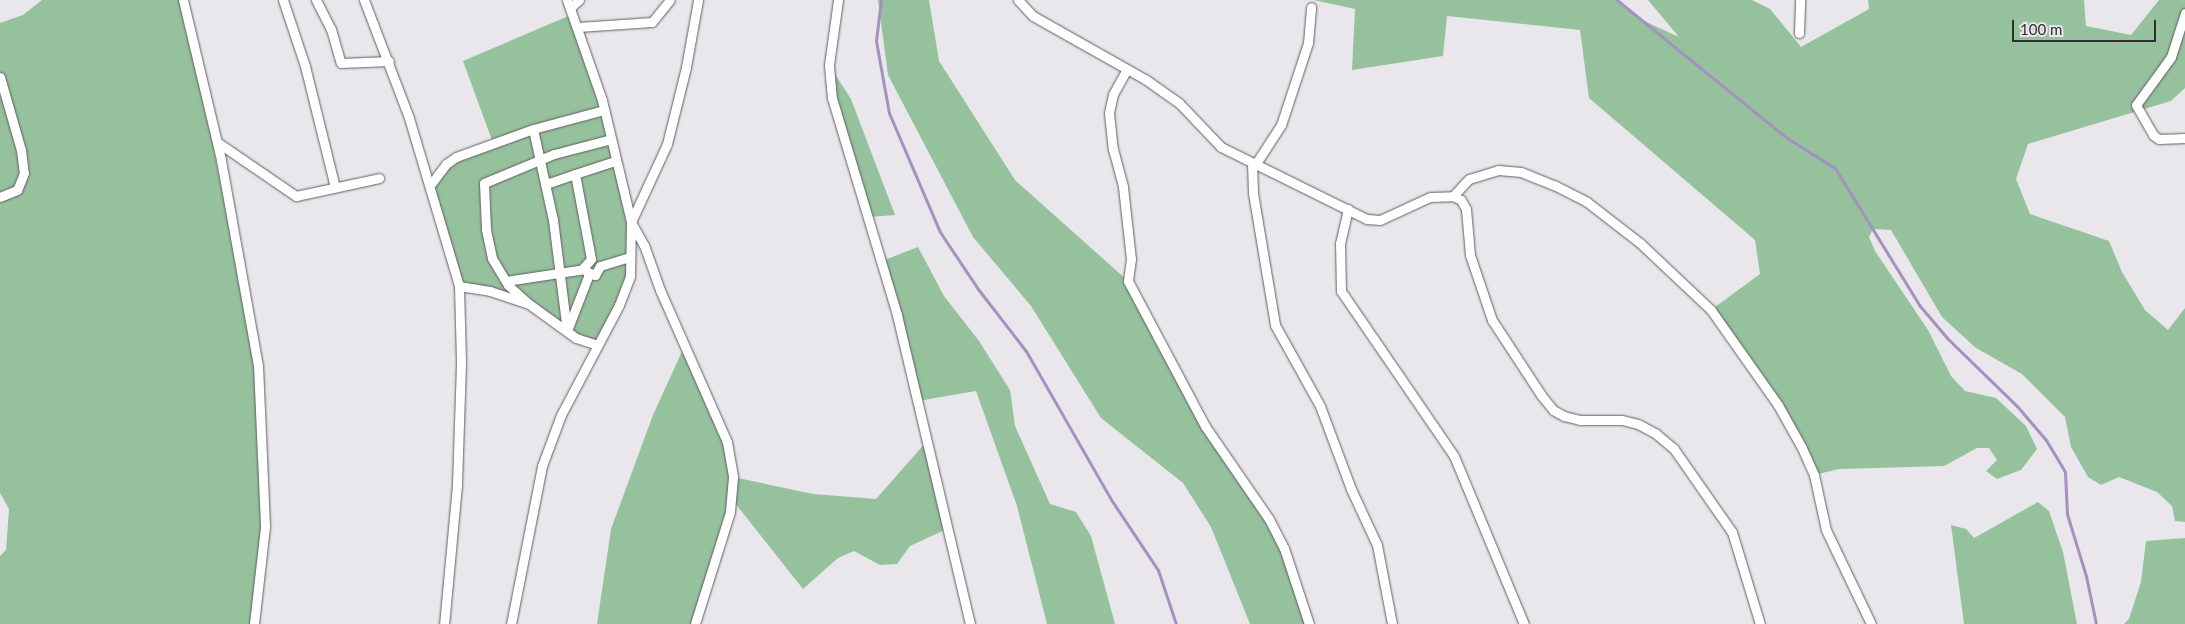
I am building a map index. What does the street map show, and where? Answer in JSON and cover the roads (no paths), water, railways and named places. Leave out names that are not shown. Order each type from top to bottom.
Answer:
[{"type":"street","points":[[183,0],[217,142],[258,365],[265,527],[254,624]]},
{"type":"street","points":[[283,0],[305,66],[335,187]]},
{"type":"street","points":[[316,0],[331,29],[341,62],[389,61]]},
{"type":"street","points":[[364,0],[389,61],[431,184],[459,286],[461,363],[457,485],[444,624]]},
{"type":"street","points":[[578,0],[569,4],[604,110],[631,222],[644,245],[660,290],[722,427],[731,464],[730,512],[695,624]]},
{"type":"street","points":[[578,27],[652,22],[670,0]]},
{"type":"street","points":[[511,624],[542,466],[562,415],[630,276],[631,222],[667,144],[686,67],[698,0]]},
{"type":"street","points":[[838,0],[829,65],[832,98],[897,315],[970,624]]},
{"type":"street","points":[[1018,0],[1033,16],[1127,69],[1179,103],[1221,147],[1348,209],[1376,221],[1430,197],[1453,196],[1461,200],[1466,209],[1470,255],[1492,320],[1541,395],[1553,410],[1564,416],[1580,420],[1622,420],[1638,424],[1656,433],[1674,449],[1732,532],[1760,624]]},
{"type":"street","points":[[1799,33],[1800,0]]},
{"type":"street","points":[[1311,7],[1308,43],[1281,125],[1254,164],[1253,193],[1275,325],[1320,406],[1351,489],[1377,545],[1392,624]]},
{"type":"street","points":[[2185,12],[2171,57],[2136,105],[2152,135],[2159,139],[2185,138]]},
{"type":"street","points":[[1127,69],[1113,94],[1108,113],[1113,149],[1123,187],[1131,259],[1128,281],[1205,426],[1281,540],[1294,568],[1310,624]]},
{"type":"street","points":[[0,77],[21,150],[24,173],[17,190],[0,197]]},
{"type":"street","points":[[431,184],[446,164],[456,157],[533,129],[604,110]]},
{"type":"street","points":[[533,129],[546,184],[561,272],[567,331]]},
{"type":"street","points":[[597,345],[567,331],[529,304],[506,281],[492,258],[482,189],[484,183],[539,160],[610,139]]},
{"type":"street","points":[[217,142],[296,196],[378,178]]},
{"type":"street","points":[[546,184],[615,161]]},
{"type":"street","points":[[1453,196],[1469,179],[1498,170],[1521,172],[1554,185],[1587,202],[1640,243],[1711,310],[1778,405],[1802,448],[1814,475],[1826,530],[1871,624]]},
{"type":"street","points":[[567,331],[591,259],[575,174]]},
{"type":"street","points":[[1348,209],[1340,243],[1342,291],[1454,456],[1524,624]]},
{"type":"street","points":[[506,281],[561,272],[587,272],[595,275],[600,266],[630,258]]},
{"type":"street","points":[[459,286],[490,291],[529,304]]},
{"type":"waterway","points":[[881,0],[876,41],[889,113],[940,232],[978,289],[1026,351],[1112,501],[1158,570],[1176,624]]},
{"type":"waterway","points":[[1617,0],[1787,138],[1835,168],[1920,306],[1947,338],[2017,406],[2046,440],[2065,472],[2067,514],[2086,576],[2096,624]]}]
